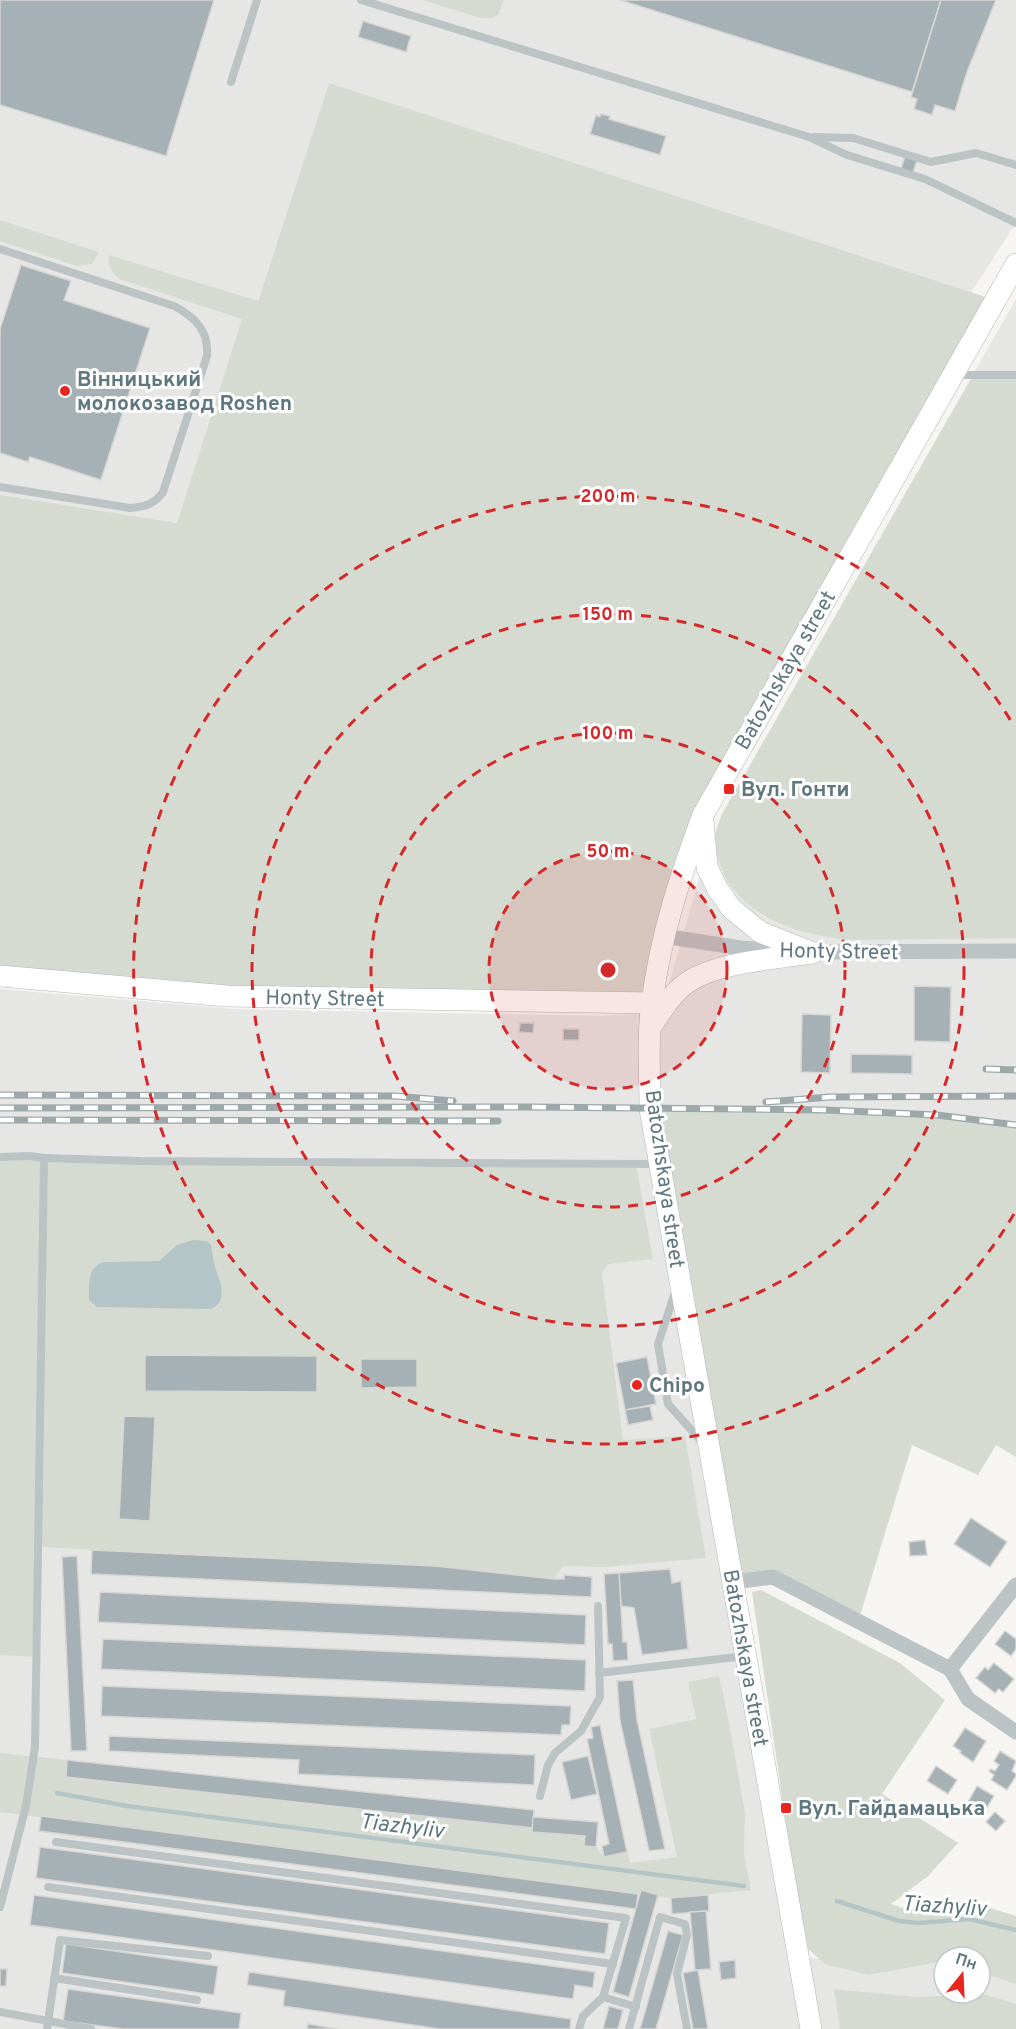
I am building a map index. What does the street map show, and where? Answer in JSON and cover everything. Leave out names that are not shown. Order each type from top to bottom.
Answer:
[{"type":"street","name":"Batozhskaya street","points":[[811,2029],[650,1109],[652,1003],[663,936],[677,883],[703,815],[1016,264]]},
{"type":"street","points":[[703,815],[707,867],[717,888],[731,908],[760,932],[813,953]]},
{"type":"street","name":"Honty Street","points":[[663,936],[741,948],[813,953],[1016,951]]},
{"type":"street","points":[[650,1028],[681,986],[707,971],[813,953]]},
{"type":"street","name":"Honty Street","points":[[0,976],[227,996],[652,1003]]},
{"type":"street","points":[[733,1582],[773,1577],[950,1670],[968,1699],[1016,1732]]},
{"type":"street","points":[[950,1670],[1016,1585]]},
{"type":"lane","points":[[231,82],[257,0]]},
{"type":"lane","points":[[361,0],[809,136],[847,155],[926,178],[1016,223]]},
{"type":"lane","points":[[809,136],[853,138],[930,162],[976,153],[1016,165]]},
{"type":"lane","points":[[926,178],[930,162]]},
{"type":"lane","points":[[0,249],[174,306],[188,313],[198,323],[208,344],[207,356],[163,492],[158,499],[140,507],[130,508],[0,487]]},
{"type":"lane","points":[[953,375],[1016,375]]},
{"type":"lane","points":[[0,1157],[153,1161],[659,1164]]},
{"type":"lane","points":[[0,1907],[26,1806],[35,1747],[44,1158]]},
{"type":"lane","points":[[679,1279],[657,1344],[668,1404],[710,1451]]},
{"type":"lane","points":[[540,1796],[548,1765],[555,1753],[581,1731],[600,1697],[598,1606]]},
{"type":"lane","points":[[600,1673],[746,1656]]},
{"type":"lane","points":[[56,1842],[626,1918],[603,1997],[583,2016],[579,2029]]},
{"type":"lane","points":[[48,1887],[613,1964]]},
{"type":"lane","points":[[630,2029],[660,1917],[685,1924],[687,1935],[677,1974],[687,2029]]},
{"type":"lane","points":[[48,2026],[60,1940],[208,1956]]},
{"type":"lane","points":[[54,1978],[197,2000]]},
{"type":"lane","points":[[603,1997],[636,2007]]},
{"type":"lane","points":[[0,2012],[48,2026],[92,2029]]},
{"type":"shaded area","points":[[0,0],[1016,0],[1016,223],[970,294],[329,83],[181,536],[0,513]]},
{"type":"shaded area","points":[[423,0],[504,0],[498,15],[492,18],[480,18]]},
{"type":"shaded area","points":[[329,83],[995,300],[703,815],[652,1003],[227,996],[0,976],[0,495],[177,523],[242,319],[119,279],[111,268],[109,255],[258,301]]},
{"type":"shaded area","points":[[0,220],[99,252],[92,264],[77,266],[0,241]]},
{"type":"shaded area","points":[[1016,299],[1016,1125],[897,1112],[826,1110],[651,1113],[801,1958],[932,1961],[932,2005],[992,2005],[992,1973],[1016,1980],[1016,2029],[0,2029],[0,989],[234,1009],[601,1016],[661,1013],[701,871],[722,814]]},
{"type":"shaded area","points":[[974,374],[1016,374],[1016,938],[854,940],[800,931],[766,917],[738,895],[727,880],[713,840],[722,814]]},
{"type":"shaded area","points":[[650,1109],[897,1112],[1016,1125],[1016,1457],[996,1445],[978,1475],[912,1445],[858,1622],[773,1577],[733,1582]]},
{"type":"shaded area","points":[[0,1157],[636,1164],[653,1259],[608,1264],[602,1273],[623,1440],[685,1436],[706,1558],[605,1567],[563,1566],[554,1579],[435,1566],[38,1547],[36,1657],[0,1655]]},
{"type":"shaded area","points":[[193,1240],[207,1241],[211,1245],[222,1292],[220,1302],[211,1309],[97,1307],[89,1300],[90,1277],[98,1264],[159,1261],[177,1245]]},
{"type":"shaded area","points":[[761,1590],[900,1663],[945,1700],[882,1794],[958,1843],[928,1876],[891,1904],[906,1909],[971,1902],[1016,1916],[1016,1984],[992,1976],[992,1945],[932,1945],[932,1963],[869,1975],[825,1964],[808,1949],[791,1858],[752,1592]]},
{"type":"shaded area","points":[[719,1676],[745,1813],[744,1853],[751,1890],[671,1898],[0,1812],[0,1753],[67,1760],[66,1778],[533,1828],[533,1832],[585,1836],[584,1846],[596,1847],[604,1857],[627,1852],[630,1863],[677,1857],[649,1729],[696,1719],[688,1682]]},
{"type":"shaded area","points":[[834,1989],[932,1996],[932,2005],[992,2005],[992,1996],[1016,2004],[1016,2029],[840,2029]]},
{"type":"building","points":[[0,0],[214,0],[166,156],[0,105]]},
{"type":"building","points":[[620,0],[941,0],[912,92]]},
{"type":"building","points":[[941,0],[996,0],[967,72],[955,111],[935,105],[932,115],[914,109],[917,99],[911,97]]},
{"type":"building","points":[[363,21],[411,36],[406,52],[358,37]]},
{"type":"building","points":[[601,114],[610,116],[609,119],[666,136],[660,155],[590,134],[596,115],[600,117]]},
{"type":"building","points":[[906,153],[918,157],[912,176],[900,172]]},
{"type":"building","name":"Вінницький молокозавод Roshen","points":[[21,265],[71,281],[64,300],[150,328],[101,480],[30,457],[28,462],[0,453],[0,329]]},
{"type":"building","points":[[914,986],[951,987],[950,1042],[914,1041]]},
{"type":"building","points":[[802,1014],[831,1015],[830,1073],[801,1072]]},
{"type":"building","points":[[520,1023],[534,1023],[533,1033],[519,1032]]},
{"type":"building","points":[[563,1029],[579,1029],[579,1040],[563,1040]]},
{"type":"building","points":[[851,1054],[912,1055],[912,1074],[851,1073]]},
{"type":"building","points":[[145,1355],[317,1356],[317,1392],[145,1391]]},
{"type":"building","points":[[647,1357],[656,1404],[625,1410],[616,1363]]},
{"type":"building","points":[[361,1359],[417,1359],[417,1387],[361,1388]]},
{"type":"building","points":[[650,1406],[653,1420],[628,1425],[625,1410]]},
{"type":"building","points":[[124,1416],[155,1417],[150,1521],[119,1519]]},
{"type":"building","points":[[971,1518],[1007,1542],[990,1567],[954,1544]]},
{"type":"building","points":[[925,1540],[927,1555],[910,1556],[909,1542]]},
{"type":"building","points":[[92,1550],[435,1566],[554,1579],[564,1579],[564,1575],[592,1577],[591,1597],[91,1574]]},
{"type":"building","points":[[77,1556],[87,1751],[71,1751],[62,1557]]},
{"type":"building","points":[[670,1569],[672,1583],[681,1581],[688,1649],[642,1655],[634,1608],[621,1606],[619,1573]]},
{"type":"building","points":[[619,1573],[623,1642],[627,1642],[628,1660],[613,1661],[612,1644],[608,1644],[604,1574]]},
{"type":"building","points":[[100,1592],[586,1615],[585,1645],[98,1622]]},
{"type":"building","points":[[1005,1631],[1016,1639],[1016,1649],[1011,1656],[995,1644]]},
{"type":"building","points":[[103,1639],[586,1660],[585,1691],[101,1669]]},
{"type":"building","points":[[994,1663],[1014,1679],[1003,1692],[999,1689],[995,1693],[976,1678],[985,1667],[988,1670]]},
{"type":"building","points":[[633,1680],[637,1720],[665,1849],[649,1851],[620,1721],[617,1681]]},
{"type":"building","points":[[102,1686],[571,1706],[570,1725],[562,1725],[561,1735],[101,1716]]},
{"type":"building","points":[[600,1725],[627,1852],[604,1857],[602,1846],[609,1844],[587,1739],[593,1738],[591,1727]]},
{"type":"building","points":[[965,1728],[986,1741],[973,1762],[953,1746]]},
{"type":"building","points":[[109,1736],[535,1755],[534,1785],[298,1774],[299,1760],[109,1751]]},
{"type":"building","points":[[1000,1751],[1016,1761],[1012,1771],[1016,1776],[1007,1790],[991,1780],[994,1775],[989,1771],[991,1769],[995,1771],[999,1765],[994,1761]]},
{"type":"building","points":[[588,1756],[597,1794],[571,1800],[562,1762]]},
{"type":"building","points":[[67,1760],[534,1810],[533,1828],[66,1777]]},
{"type":"building","points":[[936,1766],[957,1780],[948,1794],[927,1781]]},
{"type":"building","points":[[977,1786],[994,1796],[984,1812],[968,1802]]},
{"type":"building","points":[[995,1812],[1005,1821],[996,1831],[986,1822]]},
{"type":"building","points":[[41,1816],[638,1894],[636,1909],[39,1831]]},
{"type":"building","points":[[533,1817],[598,1822],[596,1847],[584,1846],[585,1836],[532,1832]]},
{"type":"building","points":[[40,1847],[609,1923],[605,1954],[36,1878]]},
{"type":"building","points":[[641,1890],[658,1895],[629,1997],[613,1992]]},
{"type":"building","points":[[34,1895],[595,1972],[593,1988],[575,1985],[573,1999],[30,1925]]},
{"type":"building","points":[[708,1895],[709,1911],[672,1914],[671,1898]]},
{"type":"building","points":[[706,1911],[711,1969],[695,1970],[690,1912]]},
{"type":"building","points":[[668,1931],[683,1935],[656,2029],[640,2029]]},
{"type":"building","points":[[66,1944],[218,1966],[214,1995],[62,1973]]},
{"type":"building","points":[[735,1960],[736,1978],[721,1980],[719,1962]]},
{"type":"building","points":[[0,1969],[7,1969],[6,1986],[0,1986]]},
{"type":"building","points":[[698,1970],[708,2029],[693,2029],[683,1973]]},
{"type":"building","points":[[249,1972],[571,2019],[570,2029],[440,2029],[283,2006],[285,1991],[247,1985]]},
{"type":"building","points":[[68,1989],[241,2013],[239,2029],[123,2029],[63,2021]]},
{"type":"building","points":[[609,2006],[623,2010],[618,2029],[603,2029]]},
{"type":"building","points":[[308,2024],[338,2029],[307,2029]]},
{"type":"waterway","name":"Tiazhyliv","points":[[57,1793],[127,1806],[744,1886]]},
{"type":"waterway","name":"Tiazhyliv","points":[[837,1901],[899,1921],[918,1923],[969,1919],[1016,1930]]},
{"type":"railway","points":[[986,1069],[1016,1070]]},
{"type":"railway","points":[[0,1095],[395,1096],[453,1101]]},
{"type":"railway","points":[[766,1102],[830,1097],[1016,1096]]},
{"type":"railway","points":[[0,1108],[531,1107],[826,1110],[937,1115],[1016,1125]]},
{"type":"railway","points":[[0,1120],[498,1121]]},
{"type":"place","name":"Вінницький молокозавод Roshen","points":[[65,391]]},
{"type":"place","name":"Вул. Гонти","points":[[729,789]]},
{"type":"place","name":"Chipo","points":[[637,1385]]},
{"type":"place","name":"Вул. Гайдамацька","points":[[786,1808]]}]
